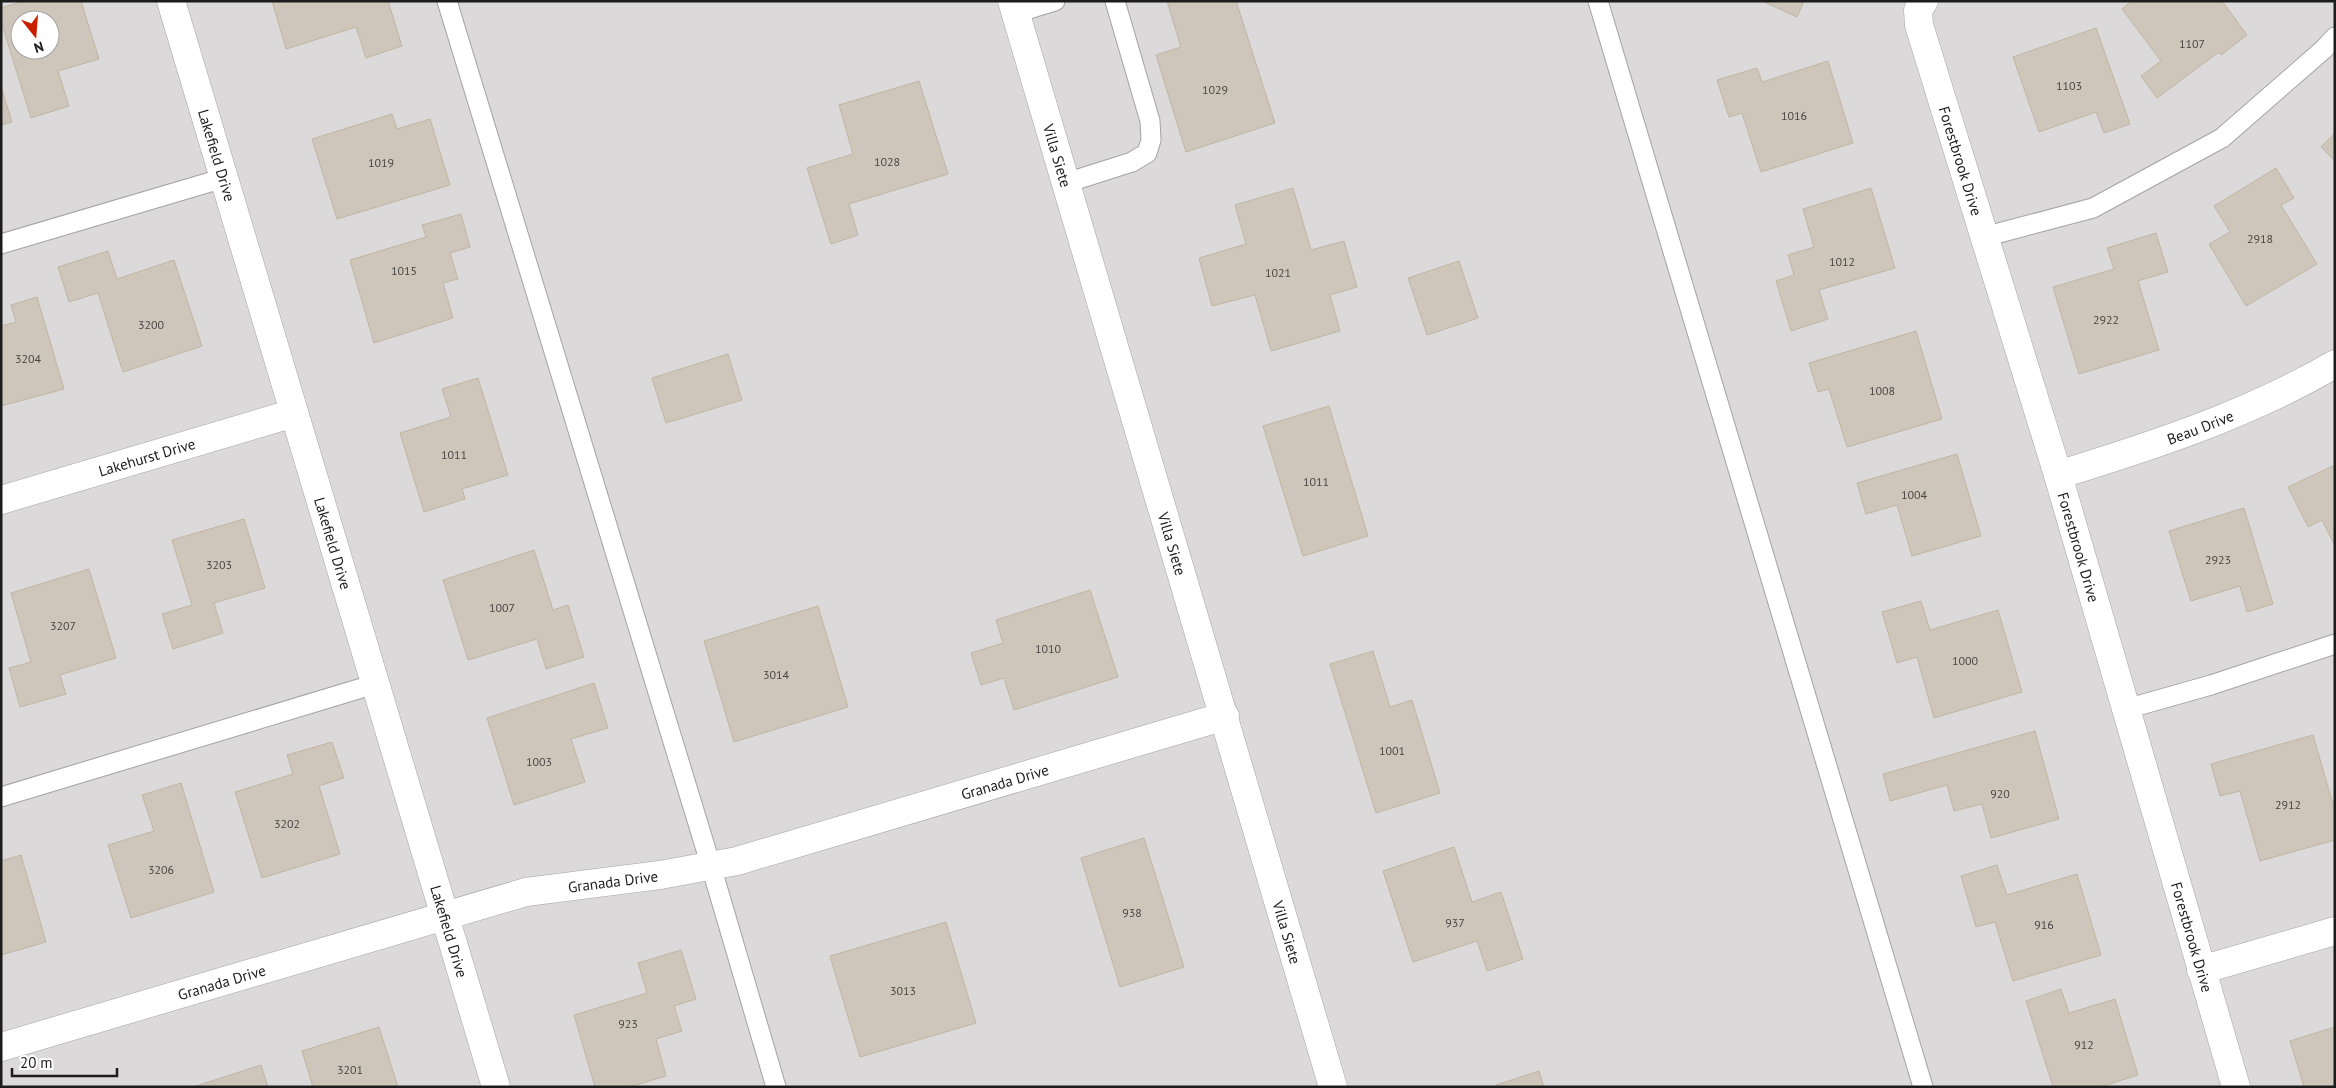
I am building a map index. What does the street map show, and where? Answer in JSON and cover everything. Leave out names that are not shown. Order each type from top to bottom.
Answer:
[{"type":"street","name":"Lakefield Drive","points":[[171,1],[496,1087]]},
{"type":"street","name":"Forestbrook Drive","points":[[1921,6],[1919,25],[2058,475],[2236,1087]]},
{"type":"street","name":"Villa Siete","points":[[1014,7],[1334,1087]]},
{"type":"street","name":"Beau Drive","points":[[2058,475],[2165,442],[2256,404],[2335,364]]},
{"type":"street","name":"Lakehurst Drive","points":[[1,500],[294,413]]},
{"type":"street","name":"Granada Drive","points":[[1,1047],[526,892],[660,875],[737,861],[1225,716]]},
{"type":"street","points":[[2201,970],[2335,931]]},
{"type":"lane","points":[[448,1],[711,866],[776,1087]]},
{"type":"lane","points":[[1014,7],[1055,1]]},
{"type":"lane","points":[[1066,183],[1132,162],[1147,153],[1151,140],[1148,113],[1115,1]]},
{"type":"lane","points":[[1598,1],[1923,1087]]},
{"type":"lane","points":[[1984,237],[2094,208],[2222,138],[2324,50],[2335,37]]},
{"type":"lane","points":[[1,244],[224,178]]},
{"type":"lane","points":[[2126,709],[2210,685],[2335,644]]},
{"type":"lane","points":[[1,797],[375,684]]},
{"type":"shaded area","points":[[1,1],[2335,1],[2335,1087],[1,1087]]},
{"type":"building","points":[[24,1],[81,1],[99,59],[58,71],[69,106],[31,118],[13,60],[60,60],[60,10],[10,10],[10,50],[1,21],[1,8]]},
{"type":"building","points":[[272,1],[388,1],[402,46],[366,58],[356,27],[286,49]]},
{"type":"building","points":[[1167,1],[1236,1],[1275,123],[1186,152],[1156,55],[1181,47]]},
{"type":"building","points":[[1762,1],[1804,1],[1797,17]]},
{"type":"building","points":[[2132,1],[2222,1],[2247,35],[2221,55],[2219,52],[2157,98],[2141,76],[2161,61],[2122,9]]},
{"type":"building","points":[[2096,28],[2130,124],[2104,133],[2096,112],[2039,132],[2013,57]]},
{"type":"building","points":[[1828,61],[1853,143],[1761,172],[1742,113],[1729,117],[1717,80],[1757,68],[1762,82]]},
{"type":"building","points":[[919,81],[948,174],[849,204],[858,235],[831,244],[807,168],[853,154],[839,105]]},
{"type":"building","points":[[1,87],[12,122],[1,125]]},
{"type":"building","points":[[392,114],[397,129],[430,119],[450,185],[337,219],[312,139]]},
{"type":"building","points":[[2335,133],[2335,161],[2321,147]]},
{"type":"building","points":[[2276,168],[2294,198],[2281,205],[2317,264],[2246,306],[2209,244],[2230,232],[2214,206]]},
{"type":"building","points":[[1293,188],[1311,250],[1344,241],[1357,287],[1330,295],[1340,331],[1271,351],[1255,295],[1212,306],[1199,258],[1246,244],[1235,205]]},
{"type":"building","points":[[1871,188],[1895,268],[1819,290],[1828,319],[1791,331],[1776,281],[1794,275],[1788,255],[1814,247],[1803,209]]},
{"type":"building","points":[[461,214],[470,247],[450,253],[458,279],[443,283],[453,318],[374,343],[350,260],[426,237],[422,225]]},
{"type":"building","points":[[2156,233],[2168,272],[2138,281],[2159,350],[2079,374],[2053,287],[2114,269],[2107,248]]},
{"type":"building","points":[[108,251],[117,279],[174,260],[202,346],[123,372],[98,293],[69,302],[58,267]]},
{"type":"building","points":[[1459,261],[1478,318],[1427,335],[1408,278]]},
{"type":"building","points":[[37,297],[64,389],[1,406],[1,326],[16,322],[11,305]]},
{"type":"building","points":[[1916,331],[1942,419],[1847,447],[1829,389],[1818,392],[1809,363]]},
{"type":"building","points":[[728,354],[742,400],[666,423],[652,378]]},
{"type":"building","points":[[478,378],[508,475],[462,489],[465,499],[424,512],[400,433],[451,417],[442,389]]},
{"type":"building","points":[[1329,406],[1368,536],[1303,556],[1263,426]]},
{"type":"building","points":[[1957,454],[1981,536],[1912,556],[1897,505],[1866,514],[1857,483]]},
{"type":"building","points":[[2335,465],[2335,546],[2322,520],[2308,527],[2288,487]]},
{"type":"building","points":[[2244,508],[2273,604],[2247,612],[2240,586],[2191,601],[2169,531]]},
{"type":"building","points":[[244,519],[265,588],[214,603],[223,633],[173,649],[162,614],[192,605],[172,540]]},
{"type":"building","points":[[534,550],[553,610],[568,605],[584,657],[546,669],[537,639],[468,660],[443,580]]},
{"type":"building","points":[[89,569],[116,658],[60,675],[66,694],[20,707],[9,668],[31,662],[11,593]]},
{"type":"building","points":[[1090,590],[1118,677],[1014,710],[1004,678],[981,685],[971,653],[1003,643],[996,620]]},
{"type":"building","points":[[1921,601],[1930,630],[1998,610],[2022,692],[1934,718],[1917,657],[1897,663],[1882,612]]},
{"type":"building","points":[[818,606],[848,707],[734,742],[704,641]]},
{"type":"building","points":[[1373,651],[1390,707],[1412,700],[1440,793],[1376,813],[1330,664]]},
{"type":"building","points":[[594,683],[608,728],[571,739],[585,782],[514,805],[487,718]]},
{"type":"building","points":[[2035,731],[2059,819],[1991,838],[1982,804],[1954,811],[1947,785],[1890,801],[1883,774]]},
{"type":"building","points":[[2313,735],[2335,811],[2335,840],[2260,861],[2240,791],[2220,796],[2211,764]]},
{"type":"building","points":[[332,742],[344,778],[319,786],[340,854],[262,878],[235,792],[293,774],[287,755]]},
{"type":"building","points":[[181,783],[214,892],[131,918],[108,845],[154,831],[142,795]]},
{"type":"building","points":[[1144,838],[1184,967],[1120,987],[1081,858]]},
{"type":"building","points":[[1454,847],[1472,902],[1501,892],[1523,959],[1487,971],[1477,941],[1413,962],[1383,871]]},
{"type":"building","points":[[21,855],[46,942],[1,955],[1,861]]},
{"type":"building","points":[[1997,865],[2007,895],[2077,874],[2101,955],[2013,981],[1995,922],[1976,927],[1961,876]]},
{"type":"building","points":[[946,922],[976,1023],[860,1057],[830,956]]},
{"type":"building","points":[[681,950],[696,999],[674,1006],[682,1031],[656,1039],[666,1076],[629,1087],[595,1087],[574,1015],[647,993],[638,963]]},
{"type":"building","points":[[2061,989],[2069,1013],[2115,999],[2138,1075],[2100,1087],[2053,1087],[2026,1001]]},
{"type":"building","points":[[379,1027],[398,1087],[313,1087],[302,1051]]},
{"type":"building","points":[[2335,1027],[2335,1087],[2304,1087],[2290,1041]]},
{"type":"building","points":[[261,1065],[268,1087],[193,1087]]},
{"type":"building","points":[[1539,1071],[1544,1087],[1496,1087],[1496,1085]]}]
